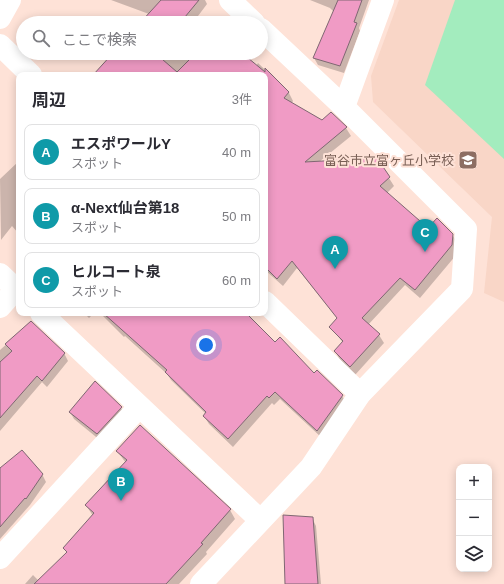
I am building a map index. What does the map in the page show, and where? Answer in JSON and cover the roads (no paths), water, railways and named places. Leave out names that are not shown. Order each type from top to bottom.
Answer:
[{"type":"street","points":[[0,18],[10,0]]},
{"type":"street","points":[[230,0],[247,16]]},
{"type":"street","points":[[344,107],[383,0]]},
{"type":"street","points":[[201,584],[311,467],[360,394],[462,289],[466,229],[344,107],[268,36]]},
{"type":"street","points":[[0,45],[28,72]]},
{"type":"street","points":[[0,274],[16,289]]},
{"type":"street","points":[[0,307],[16,291]]},
{"type":"street","points":[[268,305],[360,394]]},
{"type":"street","points":[[44,316],[260,520]]},
{"type":"street","points":[[0,558],[139,407]]},
{"type":"place","name":"富谷市立富ヶ丘小学校","points":[[468,160]]},
{"type":"place","name":"ヒルコート泉","points":[[425,252]]},
{"type":"place","name":"エスポワールY","points":[[335,269]]},
{"type":"place","name":"α-Next仙台第18","points":[[121,501]]}]
